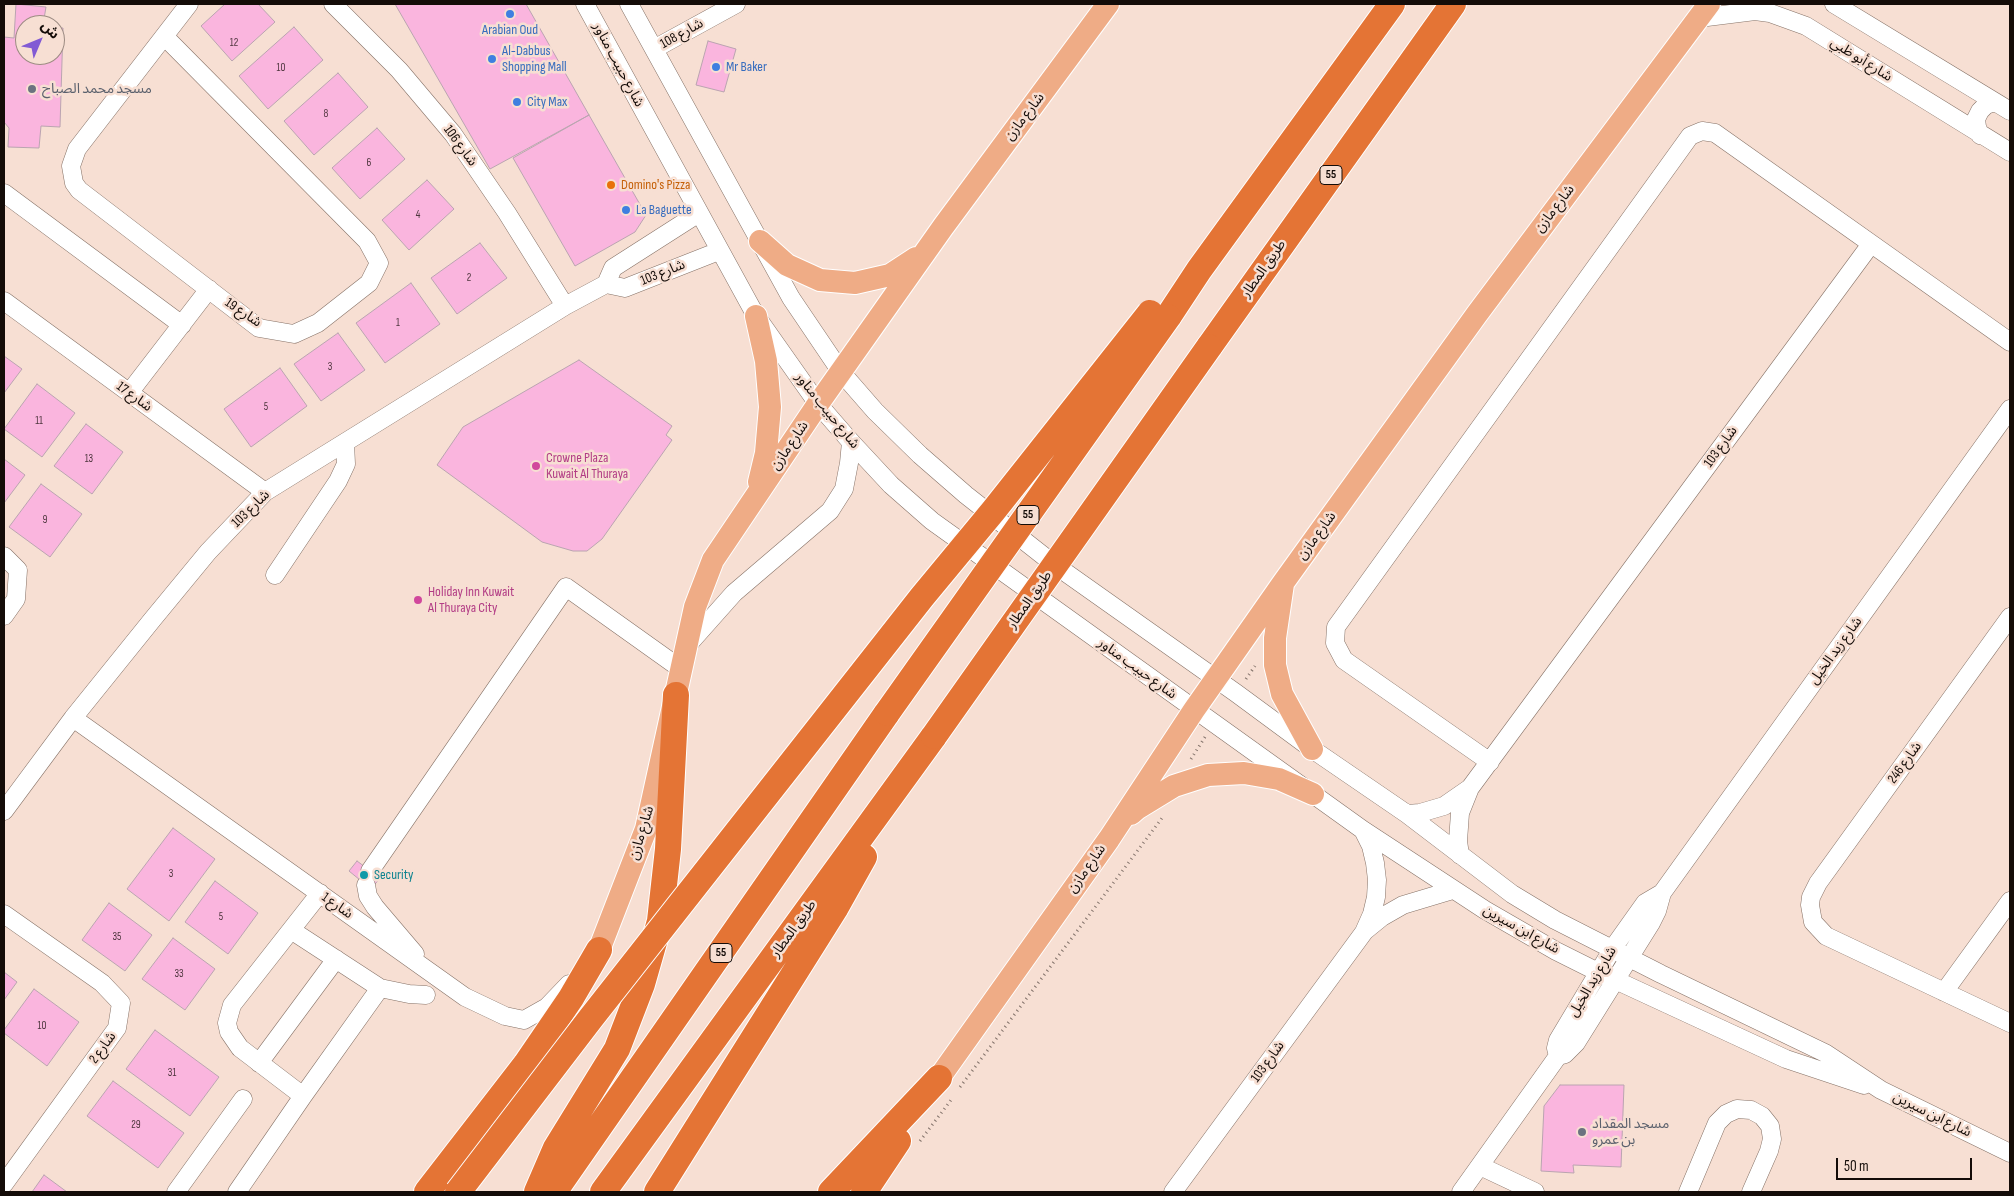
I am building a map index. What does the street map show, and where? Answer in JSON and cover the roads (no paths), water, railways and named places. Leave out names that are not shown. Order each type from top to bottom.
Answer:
[{"type":"highway","name":"55","points":[[554,1192],[887,713],[1159,315],[1199,270],[1392,4]]},
{"type":"highway","name":"طريق المطار","points":[[603,1192],[932,738],[1453,4]]},
{"type":"highway","points":[[1424,44],[1461,4]]},
{"type":"highway","points":[[458,1192],[591,1018],[904,620],[1159,315]]},
{"type":"highway","points":[[537,1192],[556,1148],[617,1049],[642,984],[660,921],[668,849],[676,695]]},
{"type":"highway","points":[[664,1182],[836,907],[932,738]]},
{"type":"highway","points":[[427,1192],[526,1064],[571,998],[599,950]]},
{"type":"highway","points":[[831,1192],[949,1089]]},
{"type":"highway","points":[[864,1192],[949,1089]]},
{"type":"main road","name":"شارع مازن","points":[[599,950],[646,828],[695,607],[713,560],[818,404],[943,227],[1108,4]]},
{"type":"main road","name":"شارع مازن","points":[[949,1089],[1109,839],[1215,680],[1477,314],[1704,11]]},
{"type":"main road","points":[[760,241],[787,265],[820,280],[856,283],[890,274],[921,255],[943,227]]},
{"type":"main road","points":[[756,316],[766,360],[770,407],[766,452],[756,497]]},
{"type":"main road","points":[[1283,583],[1275,638],[1275,665],[1282,694],[1312,749]]},
{"type":"main road","points":[[1109,839],[1138,808],[1174,786],[1208,775],[1244,773],[1279,779],[1313,794]]},
{"type":"street","name":"شارع 19","points":[[165,37],[367,241],[379,263],[369,283],[318,324],[294,334],[259,328],[79,190],[71,174],[73,157],[77,149],[189,4]]},
{"type":"street","name":"شارع 106","points":[[333,4],[399,70],[454,134],[507,213],[565,306]]},
{"type":"street","name":"شارع حبيب مناور","points":[[585,4],[756,316],[818,404],[891,485],[932,521],[1194,710]]},
{"type":"street","points":[[629,4],[791,298],[842,372],[875,411],[920,455],[966,495],[1055,565],[1215,680]]},
{"type":"street","name":"شارع 108","points":[[654,49],[736,4]]},
{"type":"street","points":[[1834,4],[2010,111]]},
{"type":"street","name":"شارع أبو ظبي","points":[[1704,11],[1755,11],[1770,13],[1800,23],[2010,152]]},
{"type":"street","points":[[1980,135],[1976,127],[1976,119],[1986,105],[1994,102]]},
{"type":"street","points":[[1490,762],[1344,660],[1335,643],[1336,627],[1685,142],[1695,133],[1709,131],[1715,133],[2010,342]]},
{"type":"street","points":[[4,193],[182,325]]},
{"type":"street","name":"شارع 103","points":[[4,811],[73,718],[208,552],[265,492],[565,306],[606,284],[613,268],[699,213]]},
{"type":"street","name":"شارع 103","points":[[1460,855],[1458,841],[1460,813],[1470,788],[1871,244]]},
{"type":"street","name":"شارع 103","points":[[606,284],[625,288],[719,250]]},
{"type":"street","points":[[129,393],[209,289]]},
{"type":"street","name":"شارع 17","points":[[4,301],[265,492]]},
{"type":"street","name":"شارع زيد الخيل","points":[[1461,1192],[1558,1056],[1565,1054],[1576,1043],[1657,911],[1662,893],[2010,409]]},
{"type":"street","points":[[275,575],[338,481],[346,464],[346,442]]},
{"type":"street","points":[[428,970],[395,928],[375,907],[368,896],[368,878],[566,587],[682,660],[734,593],[830,511],[844,489],[851,442]]},
{"type":"street","points":[[4,556],[18,570],[16,599],[4,616]]},
{"type":"street","name":"شارع 246","points":[[1944,992],[1826,936],[1813,922],[1810,912],[1811,897],[1818,883],[2010,617]]},
{"type":"street","name":"شارع ابن سيرين","points":[[1215,680],[1236,692],[1312,749],[1407,814],[1512,894],[1555,920],[1824,1053],[1882,1090],[2010,1154]]},
{"type":"street","name":"شارع ابن سيرين","points":[[1194,710],[1363,830],[1453,890],[1520,931],[1598,972],[1786,1059],[1823,1073],[1882,1090]]},
{"type":"street","name":"شارع 1","points":[[73,718],[465,996],[505,1016],[524,1020],[546,1007],[559,996],[599,950]]},
{"type":"street","name":"شارع 103","points":[[1407,814],[1420,813],[1444,806],[1470,788]]},
{"type":"street","name":"شارع 103","points":[[1173,1192],[1364,932],[1372,914],[1377,880],[1371,846],[1363,830]]},
{"type":"street","name":"شارع 103","points":[[1364,932],[1382,917],[1403,905],[1453,890]]},
{"type":"street","points":[[302,1096],[233,1040],[229,1032],[228,1014],[232,1005],[320,893]]},
{"type":"street","name":"شارع زيد الخيل","points":[[1558,1056],[1556,1048],[1558,1040],[1613,948],[1646,902],[1662,893]]},
{"type":"street","points":[[2010,901],[1944,992],[2010,1023]]},
{"type":"street","name":"شارع 2","points":[[4,914],[102,983],[121,1003],[118,1028],[4,1184]]},
{"type":"street","points":[[290,930],[380,988],[409,994],[426,995]]},
{"type":"street","points":[[259,1063],[336,959]]},
{"type":"street","points":[[237,1192],[302,1096],[380,988]]},
{"type":"street","points":[[176,1192],[243,1099]]},
{"type":"street","points":[[1688,1192],[1717,1123],[1726,1114],[1737,1109],[1750,1110],[1762,1116],[1770,1126],[1772,1139],[1769,1152],[1751,1192]]},
{"type":"street","points":[[1480,1166],[1535,1192]]},
{"type":"place","name":"Arabian Oud","points":[[510,14]]},
{"type":"place","name":"Al-Dabbus Shopping Mall","points":[[492,59]]},
{"type":"place","name":"Mr Baker","points":[[716,67]]},
{"type":"place","name":"مسجد محمد الصباح","points":[[32,89]]},
{"type":"place","name":"City Max","points":[[517,102]]},
{"type":"place","name":"Domino's Pizza","points":[[611,185]]},
{"type":"place","name":"La Baguette","points":[[626,210]]},
{"type":"place","name":"Crowne Plaza Kuwait Al Thuraya","points":[[536,466]]},
{"type":"place","name":"Holiday Inn Kuwait Al Thuraya City","points":[[418,600]]},
{"type":"place","name":"Security","points":[[364,875]]},
{"type":"place","name":"مسجد المقداد بن عمرو","points":[[1582,1132]]}]
